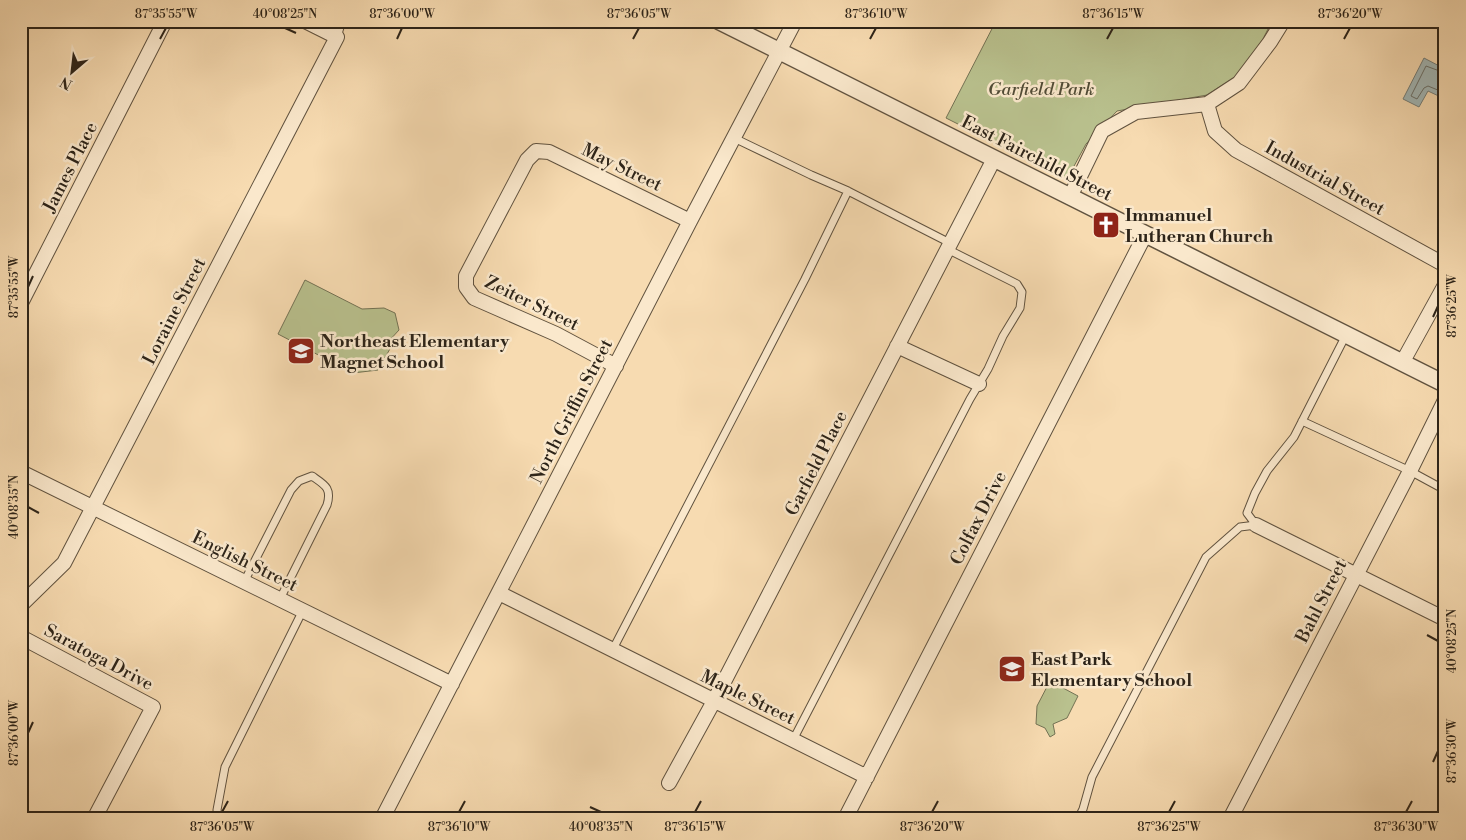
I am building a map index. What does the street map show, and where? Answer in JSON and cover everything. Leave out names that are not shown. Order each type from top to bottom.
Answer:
[{"type":"street","name":"James Place","points":[[21,303],[165,21]]},
{"type":"street","points":[[305,21],[337,37]]},
{"type":"street","name":"East Fairchild Street","points":[[719,21],[1445,384]]},
{"type":"street","name":"North Griffin Street","points":[[382,819],[795,21]]},
{"type":"street","points":[[1070,197],[1102,131],[1136,112],[1207,104],[1239,82],[1270,42],[1283,21]]},
{"type":"street","name":"Loraine Street","points":[[21,605],[64,563],[337,37]]},
{"type":"street","name":"Industrial Street","points":[[1207,104],[1215,131],[1236,150],[1445,265]]},
{"type":"street","name":"May Street","points":[[536,151],[549,152],[690,221]]},
{"type":"street","name":"Zeiter Street","points":[[536,151],[527,160],[466,276],[466,287],[474,298],[556,334],[616,366]]},
{"type":"street","name":"Garfield Place","points":[[670,783],[994,159]]},
{"type":"street","name":"Colfax Drive","points":[[845,819],[1145,235]]},
{"type":"street","points":[[1402,363],[1445,285]]},
{"type":"street","points":[[897,346],[979,384]]},
{"type":"street","name":"Bahl Street","points":[[1230,819],[1445,400]]},
{"type":"street","name":"English Street","points":[[21,472],[452,684]]},
{"type":"street","points":[[1256,524],[1445,619]]},
{"type":"street","name":"Maple Street","points":[[499,593],[867,777]]},
{"type":"street","name":"Saratoga Drive","points":[[21,637],[153,707],[94,819]]},
{"type":"lane","name":"Loraine Street","points":[[337,37],[342,21]]},
{"type":"lane","points":[[734,138],[811,175],[848,190],[1017,284],[1022,292],[1020,308],[1003,336],[793,740]]},
{"type":"lane","points":[[612,651],[848,190]]},
{"type":"lane","points":[[1078,819],[1083,809],[1092,778],[1206,557],[1240,527],[1256,524],[1247,513],[1255,493],[1267,471],[1294,437],[1346,334]]},
{"type":"lane","points":[[1302,421],[1410,471],[1445,490]]},
{"type":"lane","points":[[244,582],[291,490],[300,481],[312,476],[326,486],[330,496],[280,599]]},
{"type":"lane","points":[[219,819],[217,810],[225,767],[302,610]]},
{"type":"green space","name":"Garfield Park","points":[[996,21],[1272,21],[1263,39],[1238,75],[1207,95],[1117,111],[1086,144],[1067,179],[946,118]]},
{"type":"green space","points":[[305,280],[362,309],[384,308],[395,313],[399,330],[388,342],[391,347],[378,370],[353,373],[278,334]]},
{"type":"green space","points":[[1050,681],[1078,696],[1067,718],[1053,724],[1055,734],[1050,737],[1045,728],[1036,724],[1037,706]]},
{"type":"water","points":[[1424,58],[1445,69],[1445,99],[1428,91],[1419,107],[1403,99]]},
{"type":"place","name":"Immanuel Lutheran Church","points":[[1106,225]]},
{"type":"place","name":"Northeast Elementary Magnet School","points":[[301,351]]},
{"type":"place","name":"East Park Elementary School","points":[[1012,669]]}]
